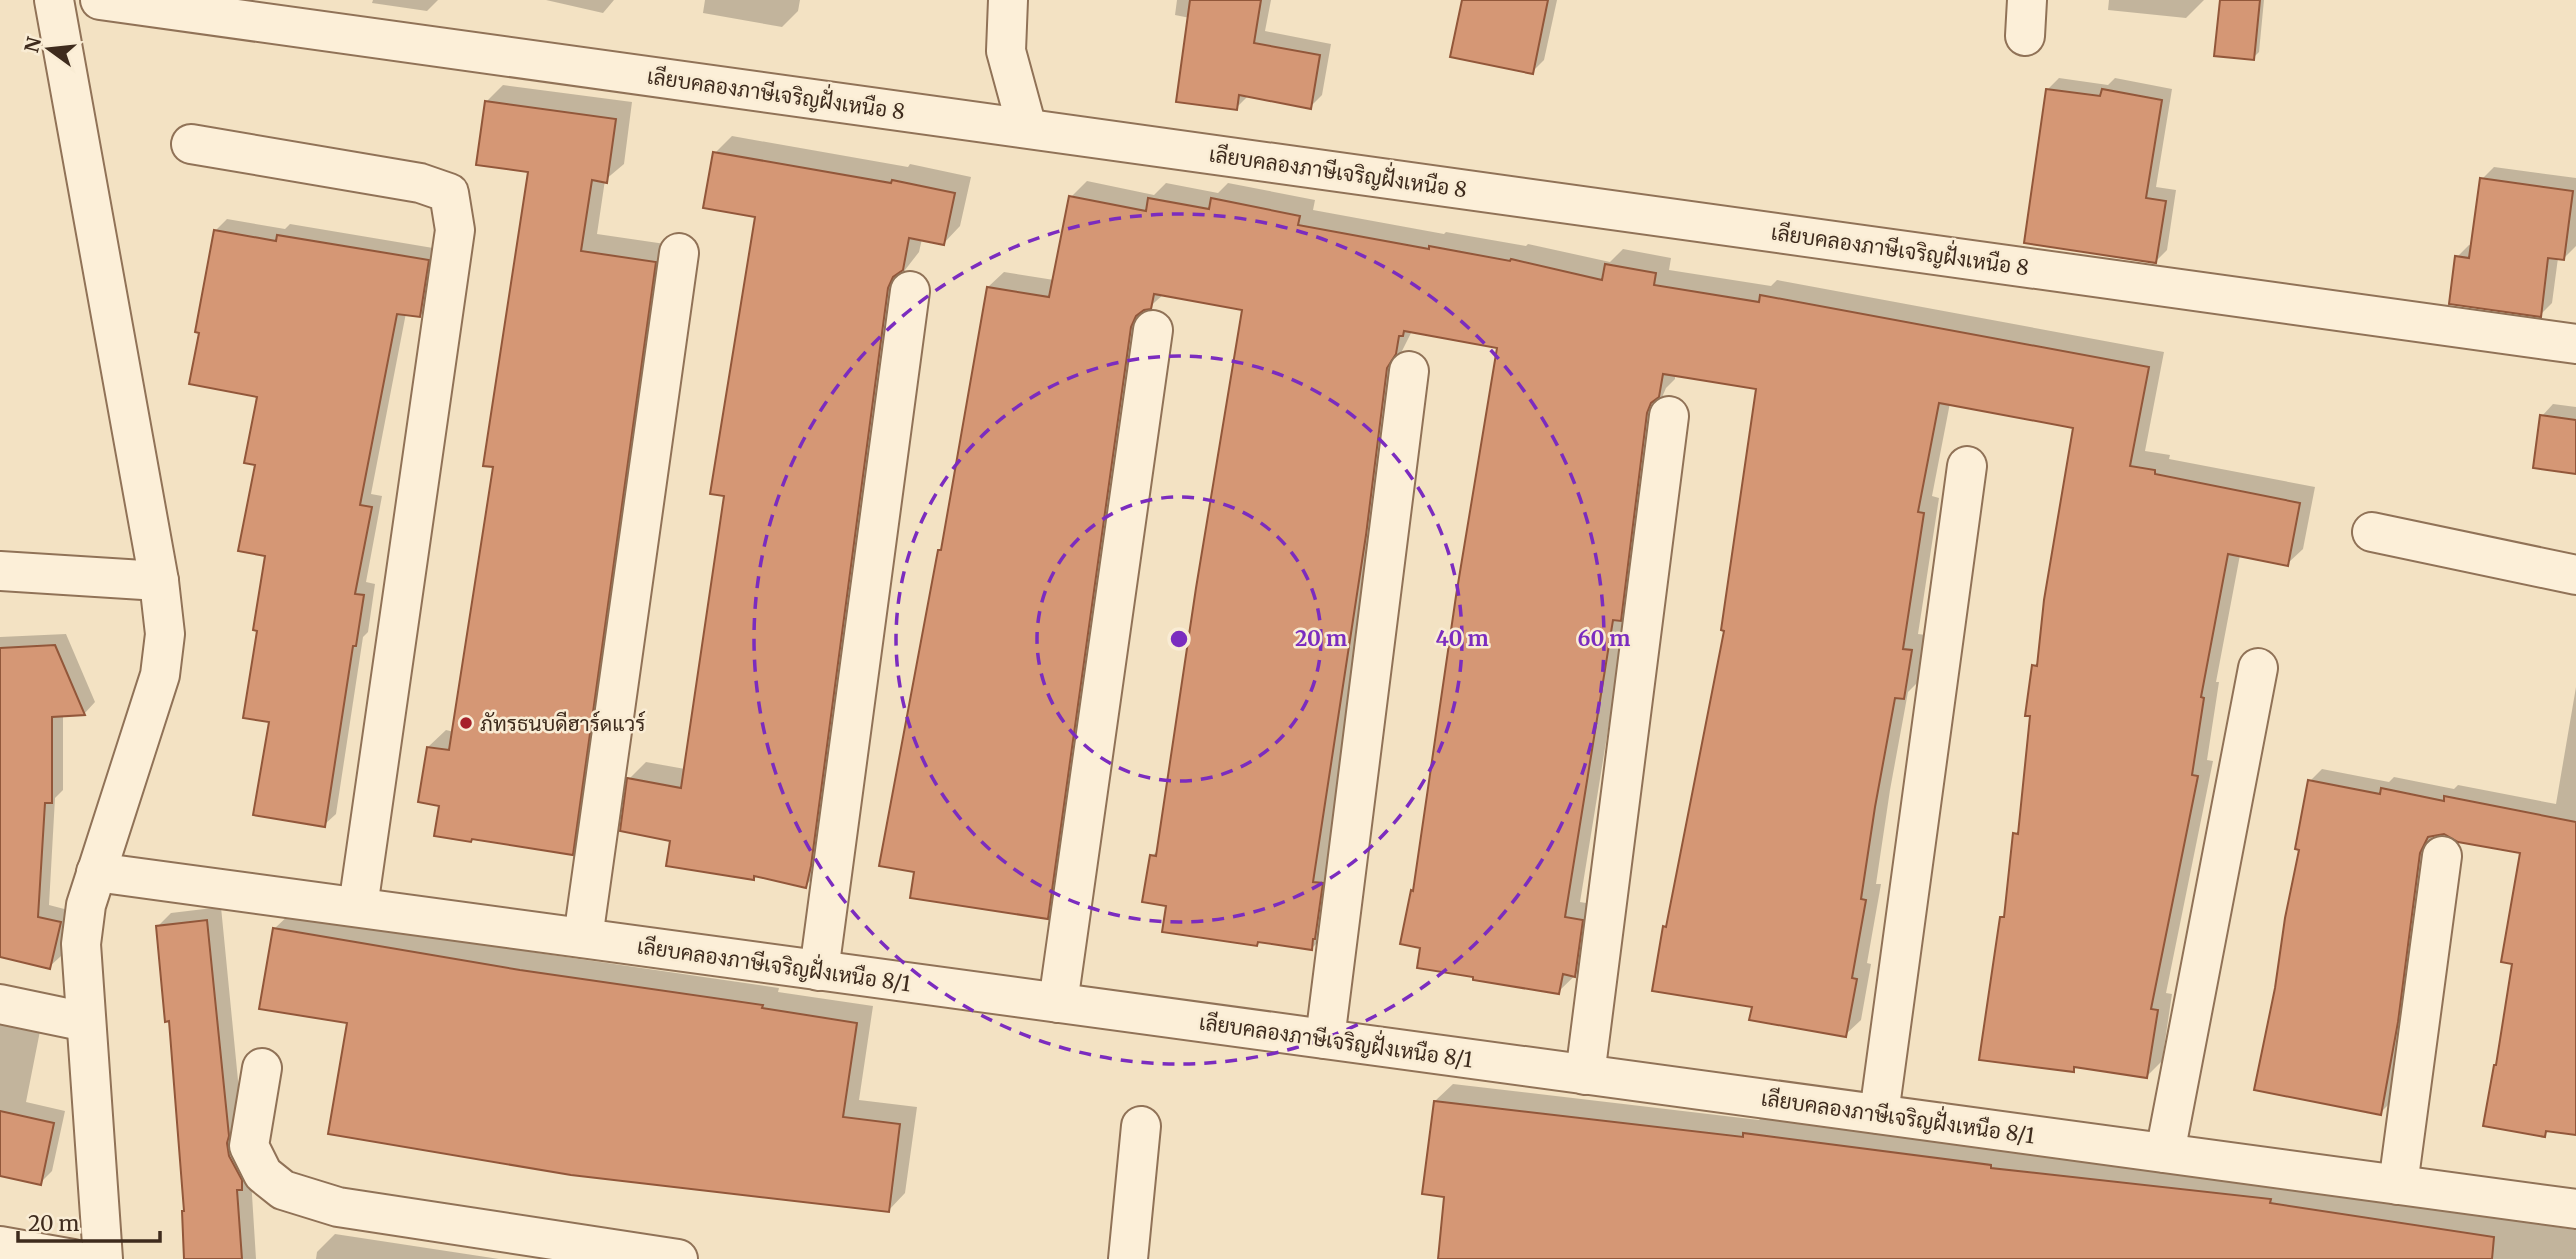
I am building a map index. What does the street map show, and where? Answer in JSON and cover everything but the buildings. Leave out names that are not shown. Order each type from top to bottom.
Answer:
[{"type":"street","points":[[54,0],[159,581],[165,634],[160,675],[86,905],[81,944],[103,1259]]},
{"type":"street","name":"เลียบคลองภาษีเจริญฝั่งเหนือ 8","points":[[100,0],[2576,344]]},
{"type":"street","points":[[1007,0],[1006,51],[1027,128]]},
{"type":"street","points":[[191,144],[420,183],[449,193],[455,230],[358,907]]},
{"type":"street","points":[[583,939],[679,253]]},
{"type":"street","points":[[819,971],[910,291]]},
{"type":"street","points":[[1058,1003],[1153,330]]},
{"type":"street","points":[[1325,1039],[1409,371]]},
{"type":"street","points":[[1585,1074],[1669,416]]},
{"type":"street","points":[[1879,1114],[1967,466]]},
{"type":"street","points":[[2372,532],[2576,575]]},
{"type":"street","points":[[0,571],[159,581]]},
{"type":"street","points":[[2165,1153],[2258,668]]},
{"type":"street","points":[[2398,1185],[2442,856]]},
{"type":"street","name":"เลียบคลองภาษีเจริญฝั่งเหนือ 8/1","points":[[96,872],[2576,1209]]},
{"type":"street","points":[[0,1004],[86,1022]]},
{"type":"street","points":[[262,1068],[249,1146],[263,1174],[283,1190],[338,1207],[678,1259]]},
{"type":"street","points":[[1128,1259],[1141,1126]]},
{"type":"street","points":[[0,1246],[73,1259]]},
{"type":"place","name":"ภัทรธนบดีฮาร์ดแวร์","points":[[466,723]]}]
